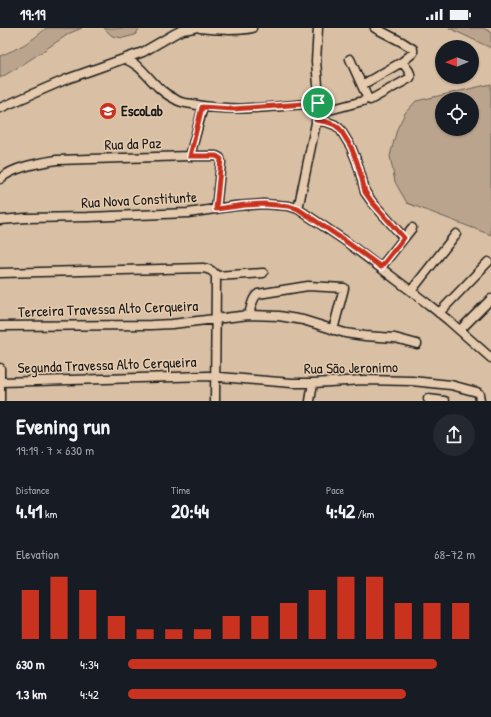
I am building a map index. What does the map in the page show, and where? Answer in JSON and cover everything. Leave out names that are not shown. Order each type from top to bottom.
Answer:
[{"type":"street","points":[[0,108],[67,79],[125,59],[150,48],[176,33],[194,28]]},
{"type":"street","points":[[200,28],[232,30],[252,28]]},
{"type":"street","points":[[298,209],[317,117],[318,88],[316,61],[318,28]]},
{"type":"street","points":[[362,85],[402,62],[413,53],[413,49],[375,28]]},
{"type":"street","points":[[125,59],[131,61],[142,69],[158,87],[176,100],[202,107],[233,109],[318,103]]},
{"type":"street","points":[[350,59],[362,85],[365,100]]},
{"type":"street","points":[[317,117],[365,100],[372,99],[410,78],[411,76],[402,62]]},
{"type":"street","points":[[190,156],[202,107]]},
{"type":"street","points":[[317,117],[335,125],[340,129],[351,147],[357,162],[365,192],[404,238]]},
{"type":"street","name":"Rua da Paz","points":[[0,179],[18,169],[57,160],[216,156],[221,159],[216,209]]},
{"type":"street","name":"Rua Nova Constitunte","points":[[0,220],[181,213],[264,204],[298,209],[381,267],[460,330],[491,358]]},
{"type":"street","points":[[381,267],[412,228]]},
{"type":"street","points":[[411,291],[456,234]]},
{"type":"street","points":[[439,313],[488,262]]},
{"type":"street","points":[[0,273],[203,268],[213,271],[216,276],[215,401]]},
{"type":"street","points":[[216,276],[263,273]]},
{"type":"street","points":[[249,315],[254,298],[258,294],[308,286],[344,288],[333,330]]},
{"type":"street","points":[[460,330],[491,299]]},
{"type":"street","name":"Terceira Travessa Alto Cerqueira","points":[[0,326],[151,325],[216,320],[249,315],[287,317],[345,333],[395,338],[417,344]]},
{"type":"street","points":[[0,368],[0,401]]},
{"type":"street","name":"Segunda Travessa Alto Cerqueira","points":[[1,382],[193,376],[215,377]]},
{"type":"street","name":"Rua São Jeronimo","points":[[215,377],[292,383],[363,380],[412,381],[451,385],[477,392],[479,394],[480,401]]},
{"type":"street","points":[[310,401],[314,382]]},
{"type":"street","points":[[428,399],[445,401]]},
{"type":"shaded area","points":[[46,28],[82,28],[70,33],[0,78],[0,56],[36,37]]},
{"type":"shaded area","points":[[104,28],[140,28],[135,35],[123,38],[112,36]]},
{"type":"shaded area","points":[[449,28],[483,28],[491,32],[491,48],[479,42],[479,40],[474,40]]},
{"type":"shaded area","points":[[491,84],[491,235],[407,203],[395,182],[390,156],[397,129],[405,113],[416,101],[435,97],[435,136],[479,136],[479,92],[456,92]]},
{"type":"place","name":"EscoLab","points":[[108,111]]},
{"type":"route","points":[[318,103],[316,120],[335,125],[340,129],[351,147],[357,162],[365,192],[404,238],[381,267],[298,209],[289,206],[264,204],[216,209],[221,159],[216,156],[190,156],[202,107],[233,109],[318,103]]}]
